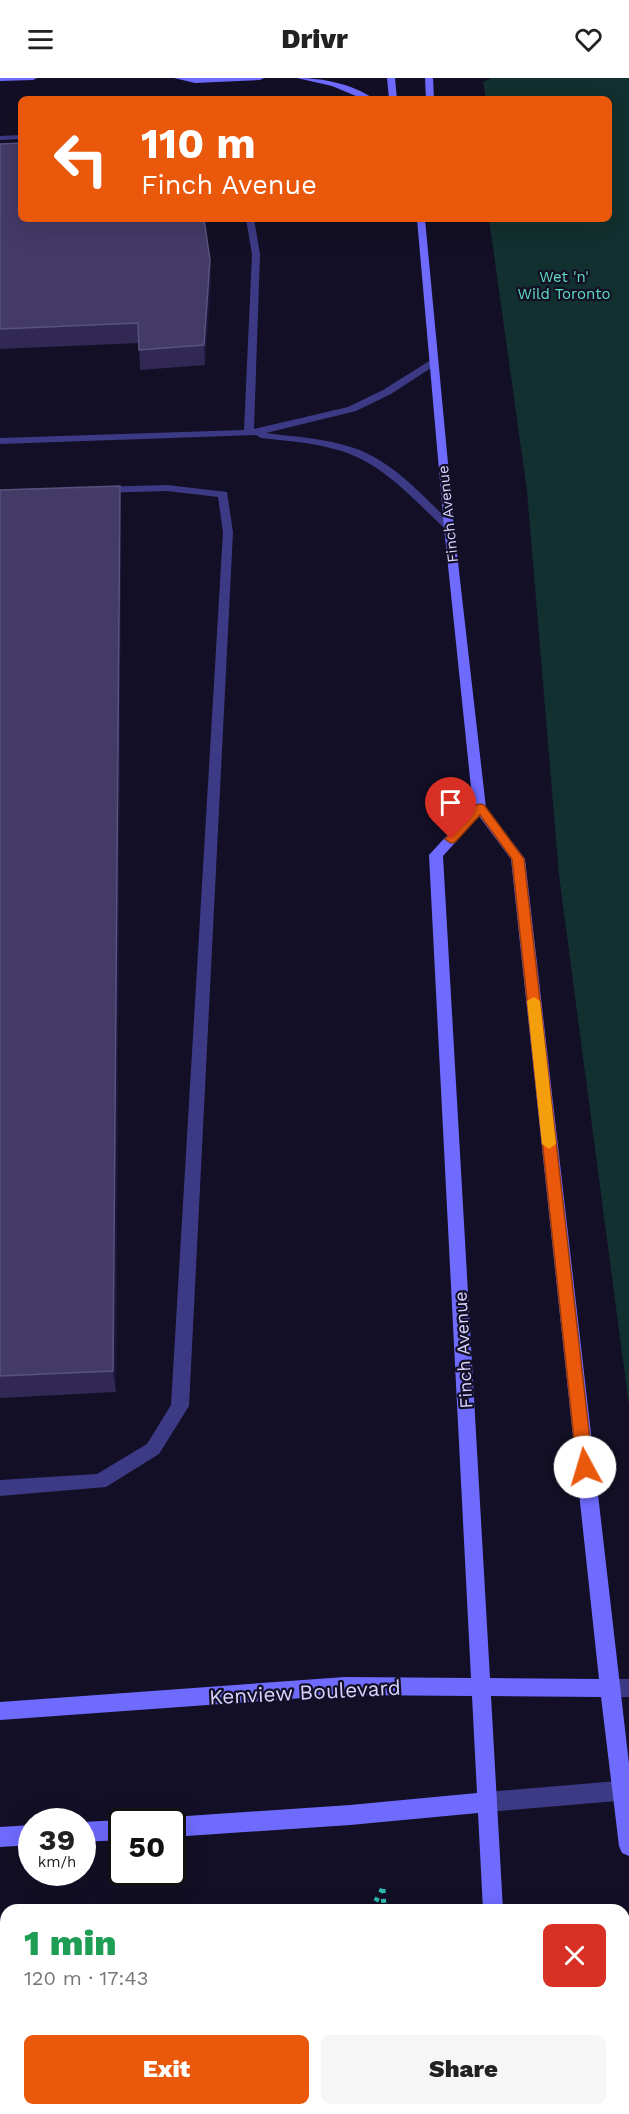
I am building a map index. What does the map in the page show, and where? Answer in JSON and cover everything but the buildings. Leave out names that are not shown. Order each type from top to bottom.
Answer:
[{"type":"main road","points":[[0,79],[33,78]]},
{"type":"main road","points":[[178,78],[195,81],[260,78]]},
{"type":"main road","points":[[301,78],[334,84],[363,96]]},
{"type":"main road","points":[[392,78],[393,96]]},
{"type":"main road","points":[[429,78],[430,96]]},
{"type":"main road","name":"Finch Avenue","points":[[422,222],[449,527],[480,808],[436,855],[493,1904]]},
{"type":"main road","points":[[480,808],[518,859],[619,1688],[629,1846]]},
{"type":"main road","name":"Kenview Boulevard","points":[[0,1711],[345,1686],[619,1688]]},
{"type":"main road","points":[[186,1826],[350,1815],[487,1802]]},
{"type":"main road","points":[[0,1837],[18,1836]]},
{"type":"street","points":[[0,138],[18,137]]},
{"type":"street","points":[[249,433],[256,254],[251,222]]},
{"type":"street","points":[[249,433],[352,409],[387,392],[434,362]]},
{"type":"street","points":[[0,441],[249,433],[333,446],[360,454],[395,478],[449,527]]},
{"type":"street","points":[[0,1488],[100,1482],[153,1449],[180,1406],[228,532],[224,494],[166,488],[83,491]]},
{"type":"street","points":[[487,1802],[626,1790]]},
{"type":"path","points":[[374,1904],[383,1888],[384,1904]]},
{"type":"green space","name":"Wet 'n' Wild Toronto","points":[[492,78],[629,78],[629,1406],[559,875],[527,491],[489,222],[612,222],[612,96],[485,96],[483,82]]},
{"type":"slow traffic","points":[[534,1001],[549,1144]]},
{"type":"route","points":[[451,839],[480,808],[518,859],[585,1467]]}]
